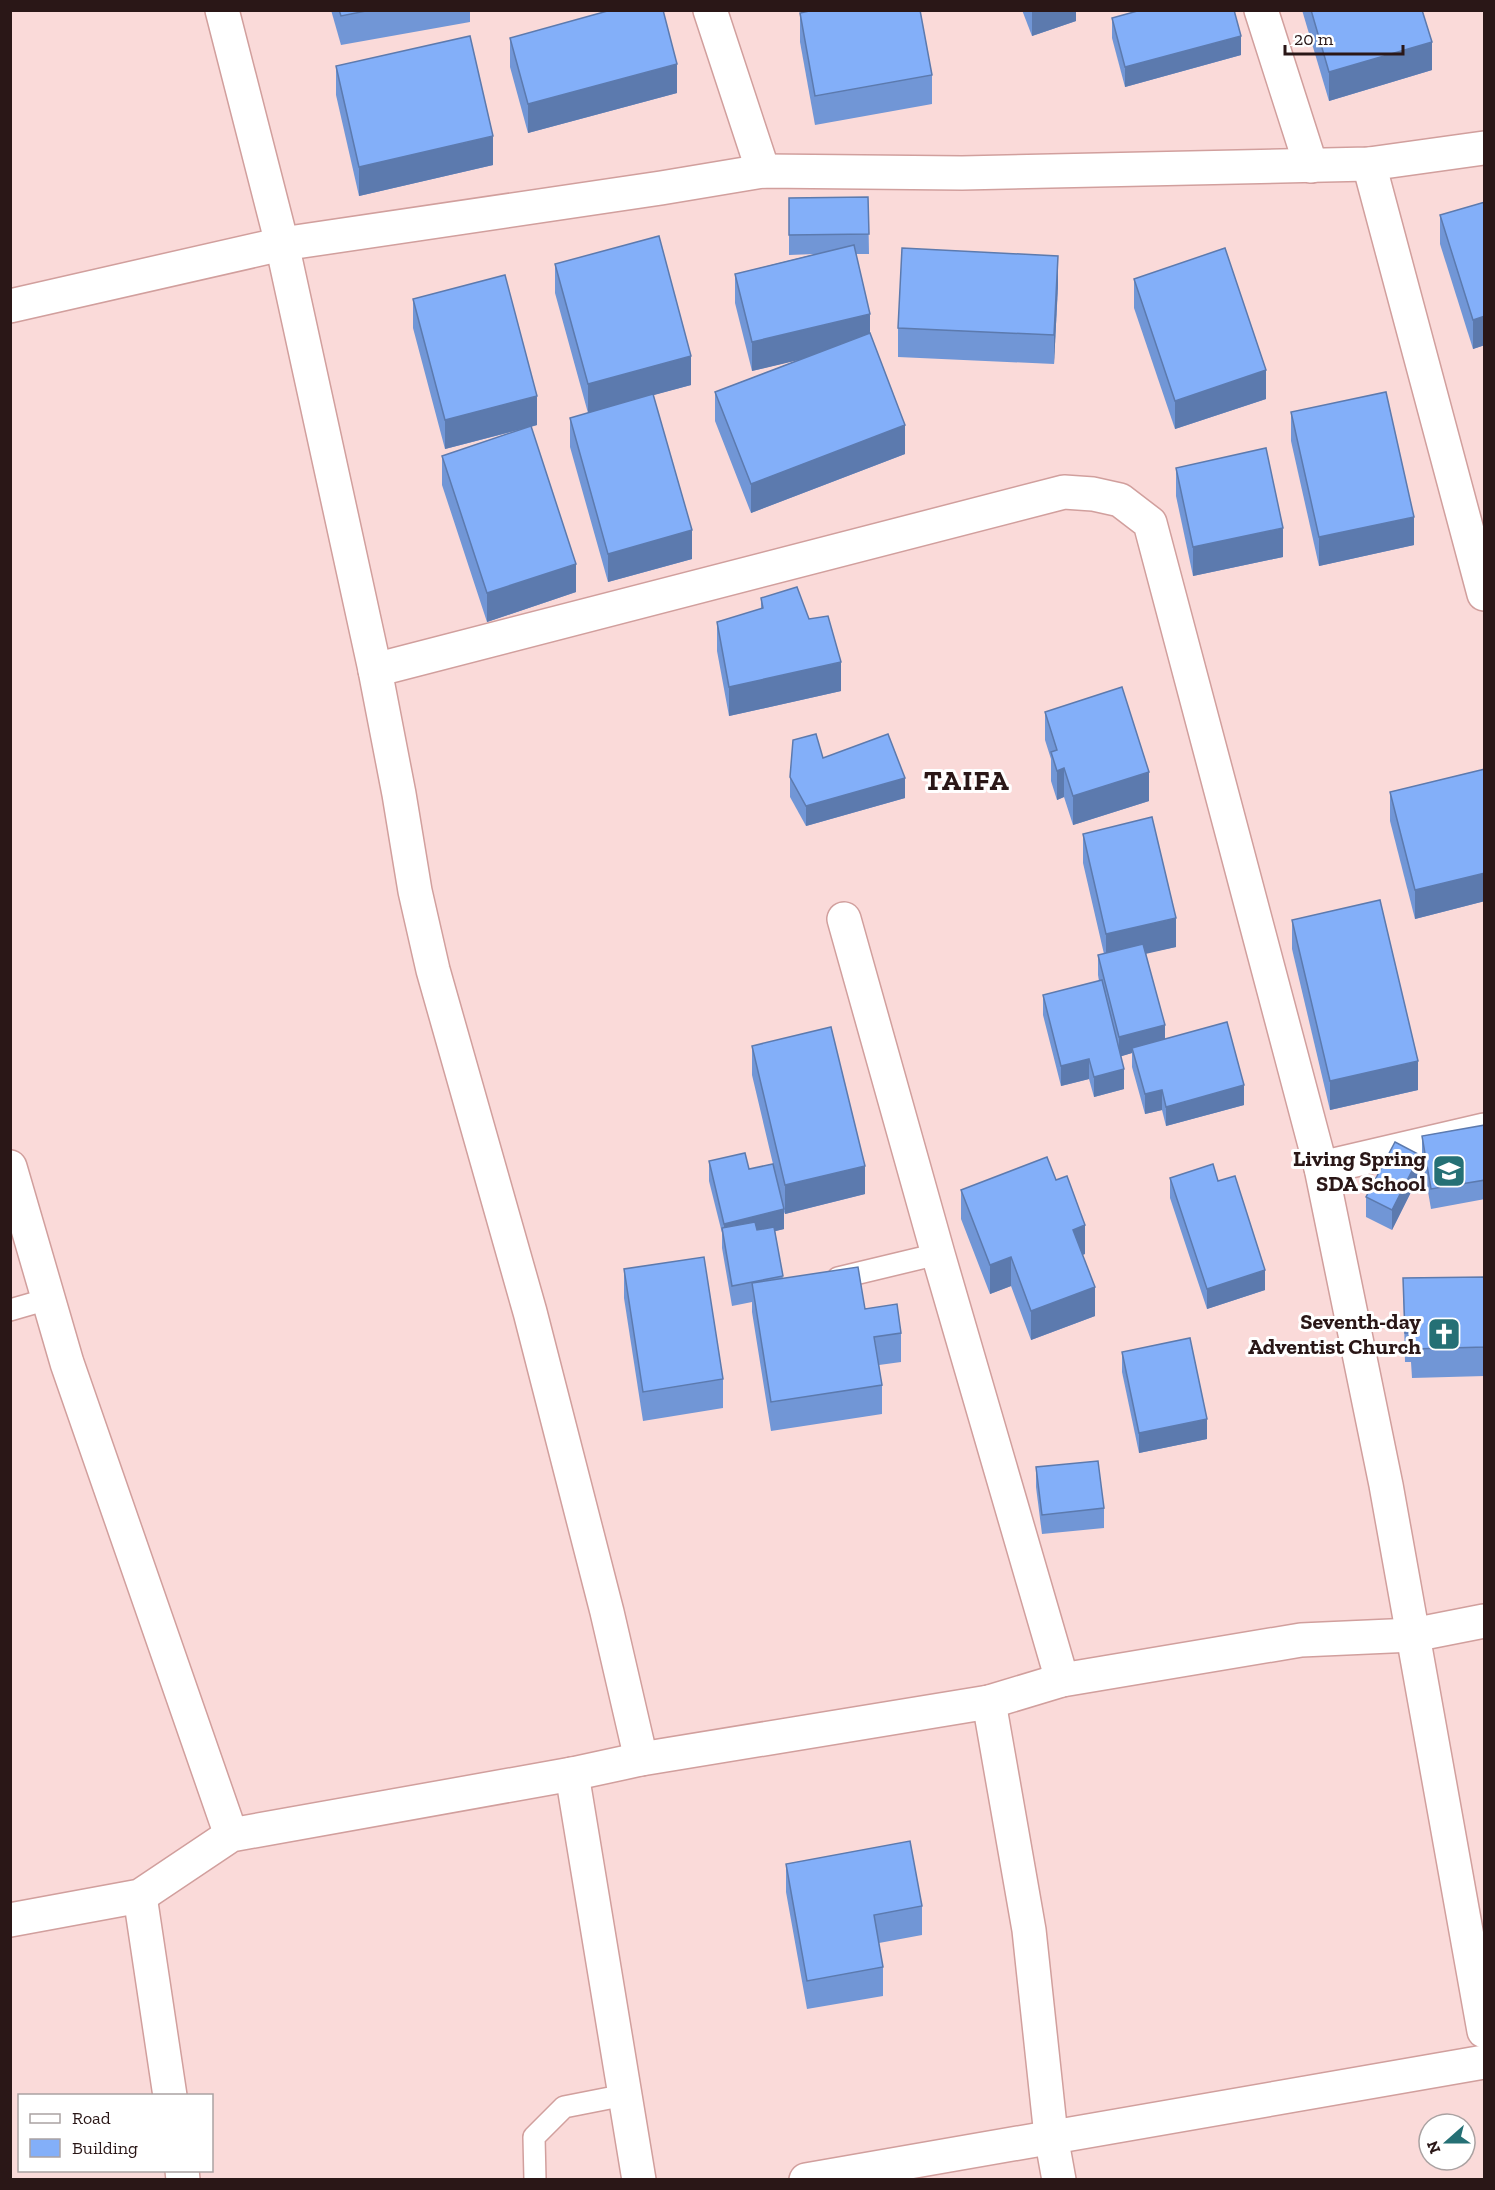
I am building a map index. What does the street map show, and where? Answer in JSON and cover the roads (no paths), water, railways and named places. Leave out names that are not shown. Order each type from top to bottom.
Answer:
[{"type":"street","points":[[222,10],[282,244],[375,670],[415,891],[432,970],[530,1312],[604,1600],[641,1759]]},
{"type":"street","points":[[711,10],[763,171]]},
{"type":"street","points":[[1261,10],[1311,166]]},
{"type":"street","points":[[10,306],[282,244],[763,171],[962,173],[1311,166],[1369,164],[1485,148]]},
{"type":"street","points":[[1369,164],[1485,594]]},
{"type":"street","points":[[375,670],[1064,492],[1093,494],[1120,500],[1150,523],[1321,1168],[1386,1485],[1485,2031]]},
{"type":"street","points":[[844,919],[938,1254],[1062,1680]]},
{"type":"street","points":[[1321,1168],[1485,1130]]},
{"type":"street","points":[[10,1167],[68,1363],[231,1835]]},
{"type":"street","points":[[10,1920],[140,1896],[231,1835],[572,1774],[641,1759],[989,1702],[1062,1680],[1301,1640],[1413,1635],[1485,1621]]},
{"type":"street","points":[[989,1702],[1029,1930],[1051,2136],[1059,2180]]},
{"type":"street","points":[[572,1774],[639,2180]]},
{"type":"street","points":[[140,1896],[170,2094]]},
{"type":"street","points":[[806,2180],[1485,2062]]},
{"type":"lane","points":[[838,1278],[938,1254]]},
{"type":"lane","points":[[10,1310],[48,1299]]},
{"type":"lane","points":[[535,2180],[534,2137],[544,2125],[564,2107],[625,2095]]},
{"type":"place","name":"Living Spring SDA School","points":[[1449,1171]]},
{"type":"place","name":"Seventh-day Adventist Church","points":[[1444,1334]]},
{"type":"district","name":"TAIFA","points":[[967,780]]}]
